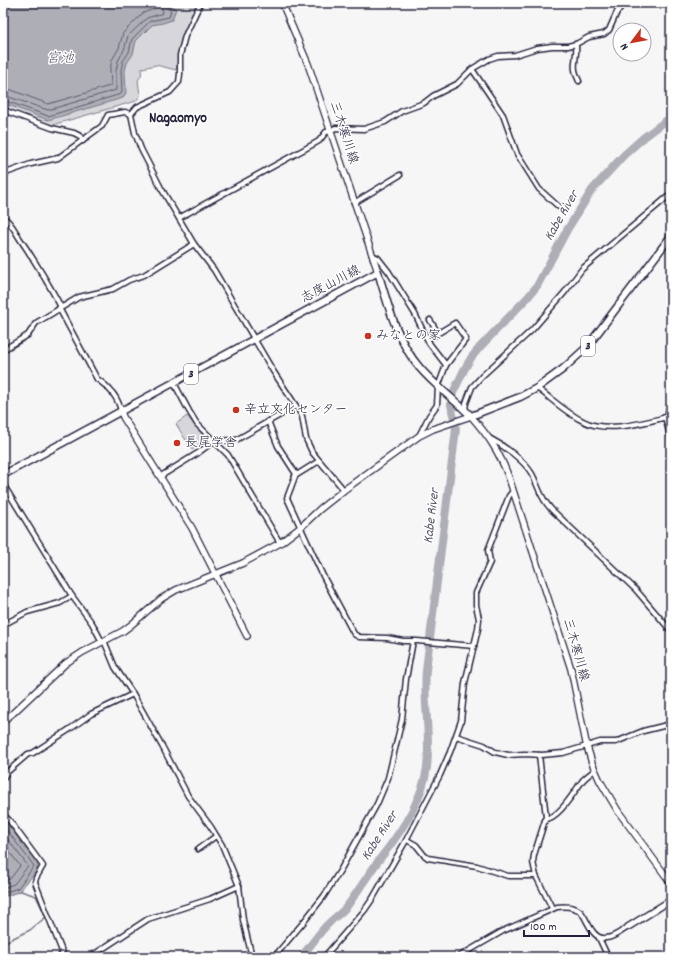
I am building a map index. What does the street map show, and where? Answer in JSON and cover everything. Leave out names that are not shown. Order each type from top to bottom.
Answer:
[{"type":"main road","name":"3","points":[[471,416],[520,397],[537,388],[563,369],[587,347],[671,236]]},
{"type":"main road","name":"志度山川線","points":[[3,475],[378,272],[389,307],[404,344],[418,366],[439,388],[471,416]]},
{"type":"street","points":[[199,3],[185,36],[180,56],[179,82],[170,92],[136,107],[131,114],[135,134],[161,188],[194,244],[214,270],[254,339],[302,416],[306,439],[312,452],[344,490]]},
{"type":"street","name":"三木寒川線","points":[[282,3],[308,64],[378,272]]},
{"type":"street","points":[[179,218],[319,141],[326,132],[335,128],[364,129],[381,125],[402,111],[424,103],[433,96],[457,84],[472,69],[489,59],[498,56],[515,55],[537,48],[568,46],[576,44],[589,37],[604,34],[609,30],[617,12],[624,3]]},
{"type":"street","points":[[576,44],[573,66],[579,81]]},
{"type":"street","points":[[472,69],[503,115],[518,154],[539,189],[559,207]]},
{"type":"street","points":[[3,110],[52,128],[74,133],[80,136],[83,140]]},
{"type":"street","points":[[3,174],[31,164],[58,158],[102,126],[108,115],[125,112],[131,114]]},
{"type":"street","points":[[354,203],[400,175]]},
{"type":"street","points":[[465,410],[472,387],[532,330],[565,292],[582,269],[671,194]]},
{"type":"street","points":[[3,217],[12,224],[36,262],[97,379],[108,386],[120,406],[123,417],[192,528],[247,636]]},
{"type":"street","points":[[3,350],[28,335],[36,323],[79,297],[113,289],[129,280],[144,275],[194,244]]},
{"type":"street","points":[[372,255],[378,258],[389,272],[415,314],[429,343],[446,365]]},
{"type":"street","points":[[430,320],[438,333]]},
{"type":"street","points":[[419,436],[436,405],[439,388],[446,365],[466,339],[455,323],[430,338]]},
{"type":"street","points":[[174,383],[193,418],[228,455],[280,544]]},
{"type":"street","points":[[537,388],[583,421],[602,427],[622,426],[668,417]]},
{"type":"street","points":[[671,398],[668,417],[671,439]]},
{"type":"street","points":[[161,476],[214,441],[236,440],[296,406]]},
{"type":"street","points":[[3,721],[13,714],[66,663],[131,625],[161,599],[243,563],[280,544],[344,490],[419,436],[439,427],[471,416]]},
{"type":"street","name":"三木寒川線","points":[[471,416],[489,438],[503,462],[571,670],[587,747],[595,770],[608,796],[618,811],[671,882]]},
{"type":"street","points":[[268,421],[278,446],[296,474],[287,498],[323,576],[354,634],[359,637],[474,646]]},
{"type":"street","points":[[489,438],[498,442],[524,464],[531,473],[540,496],[551,509],[636,590],[671,631]]},
{"type":"street","points":[[295,476],[319,461]]},
{"type":"street","points":[[3,484],[72,596],[105,643],[115,667],[133,694],[170,760],[188,796],[216,836],[228,859],[239,886],[243,920],[252,957]]},
{"type":"street","points":[[324,957],[364,911],[373,898],[407,840],[440,775],[456,736],[461,721],[465,683],[478,629],[479,619],[476,605],[476,594],[490,562],[488,550],[509,496],[513,491]]},
{"type":"street","points":[[3,625],[27,612],[60,603],[72,596]]},
{"type":"street","points":[[274,957],[324,896],[349,856],[379,799],[388,778],[402,719],[415,641]]},
{"type":"street","points":[[3,779],[6,774],[28,754],[33,753],[70,730],[91,714],[133,694]]},
{"type":"street","points":[[456,736],[484,745],[495,752],[508,755],[539,755],[587,747],[600,742],[616,742],[643,731],[671,724]]},
{"type":"street","points":[[539,755],[546,819],[533,862],[536,876],[552,908]]},
{"type":"street","points":[[546,819],[549,819],[560,809],[582,781],[595,770]]},
{"type":"street","points":[[3,815],[9,820],[43,866],[35,882],[64,954],[59,957]]},
{"type":"street","points":[[198,849],[216,836]]},
{"type":"street","points":[[407,840],[416,845],[428,858],[477,866],[508,876],[536,876]]},
{"type":"street","points":[[90,957],[148,919],[210,899],[239,886]]},
{"type":"street","points":[[599,938],[606,938],[628,927],[671,900]]},
{"type":"street","points":[[458,957],[503,931],[552,908],[566,906],[574,908],[580,912],[599,938],[608,957]]},
{"type":"shaded area","name":"宮池","points":[[3,3],[198,3],[198,8],[184,34],[176,70],[156,65],[142,68],[141,76],[138,80],[140,96],[136,101],[52,125],[44,125],[3,110]]},
{"type":"shaded area","points":[[187,416],[206,439],[192,450],[176,424]]},
{"type":"water","name":"宮池","points":[[3,3],[167,3],[176,9],[172,20],[152,25],[136,41],[133,54],[127,63],[125,71],[126,93],[123,98],[48,120],[3,103]]},
{"type":"water","points":[[3,818],[38,864],[35,872],[21,891],[3,897]]},
{"type":"waterway","name":"Kabe River","points":[[301,957],[326,926],[346,907],[394,840],[409,816],[421,792],[425,779],[428,755],[425,682],[456,429],[451,405],[452,395],[471,358],[537,286],[567,230],[592,190],[624,155],[643,138],[671,117]]},
{"type":"waterway","points":[[3,943],[30,930],[46,917],[36,896],[21,891]]},
{"type":"place","name":"みなとの家","points":[[368,336]]},
{"type":"place","name":"辛立文化センター","points":[[236,410]]},
{"type":"place","name":"長尾学舎","points":[[177,443]]},
{"type":"district","name":"Nagaomyo","points":[[178,119]]}]
